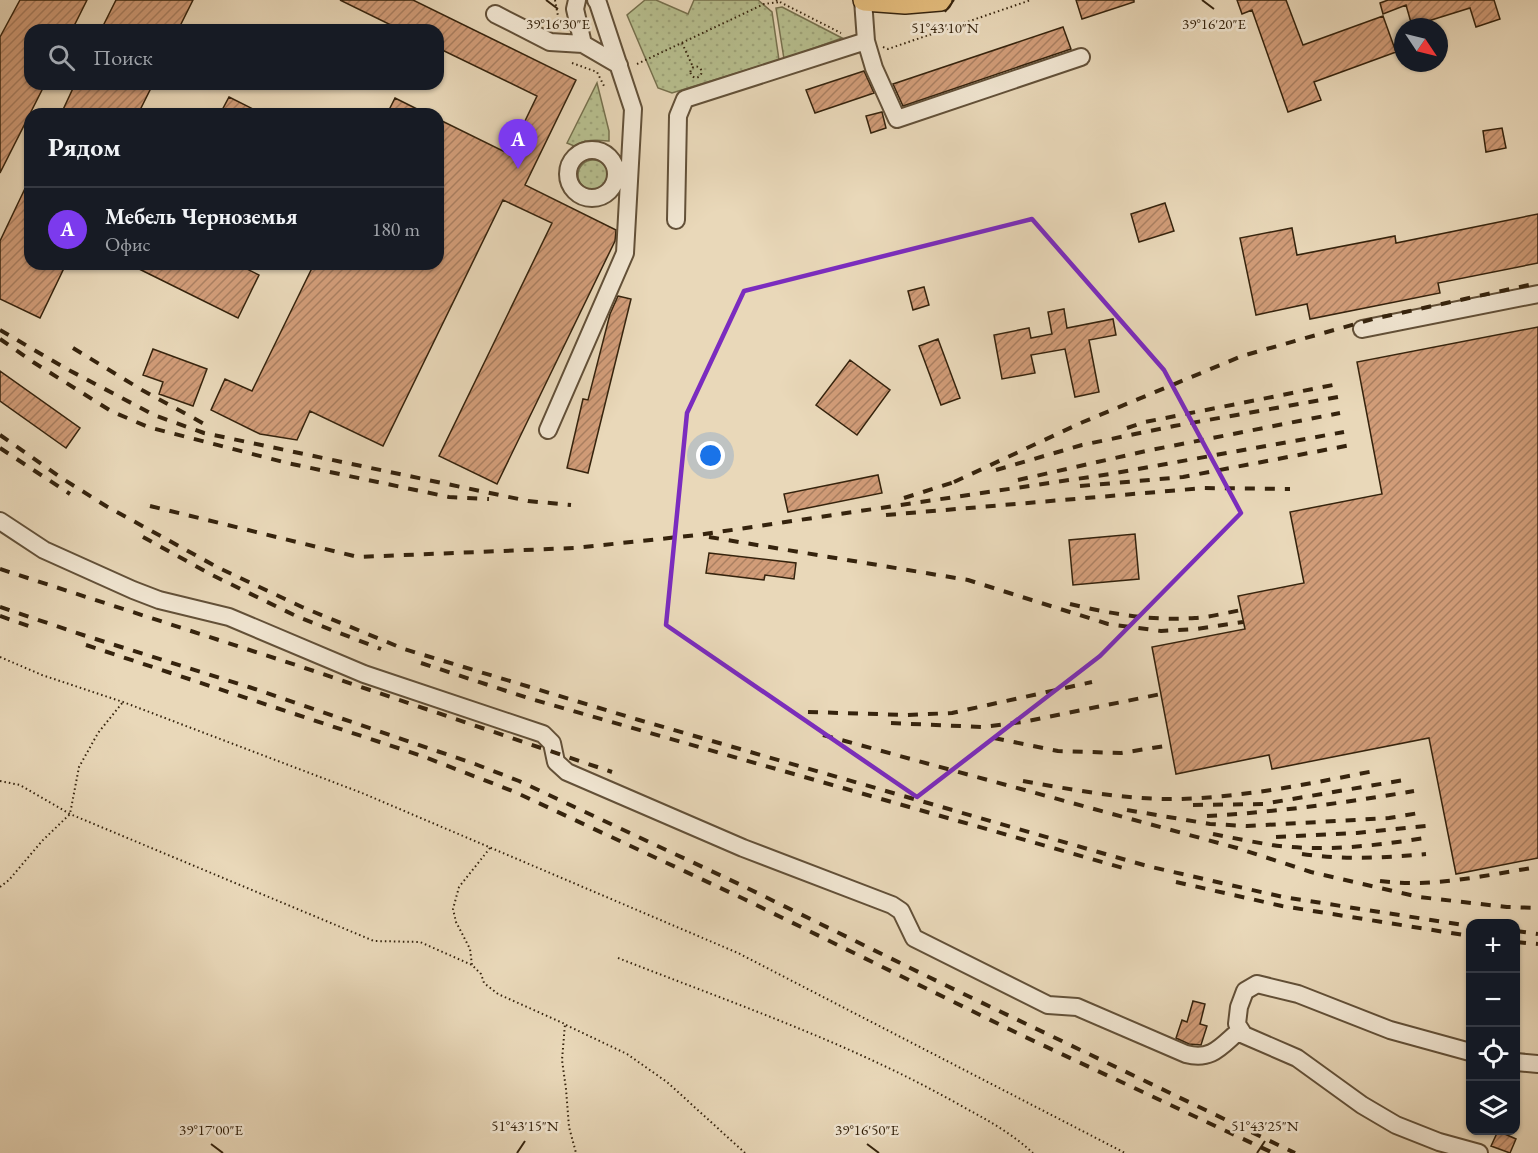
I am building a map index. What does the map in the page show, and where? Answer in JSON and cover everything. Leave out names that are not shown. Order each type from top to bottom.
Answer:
[{"type":"main road","points":[[864,0],[905,3],[941,0]]},
{"type":"lane","points":[[577,0],[575,9],[583,44]]},
{"type":"lane","points":[[548,430],[625,253],[633,109],[596,0]]},
{"type":"lane","points":[[864,0],[866,41],[874,68],[897,119],[1081,57]]},
{"type":"lane","points":[[495,14],[550,42],[583,44],[619,65]]},
{"type":"lane","points":[[676,220],[678,116],[684,99],[866,41]]},
{"type":"lane","points":[[610,158],[632,131]]},
{"type":"lane","points":[[597,150],[610,158],[616,172],[612,187],[606,193],[599,196],[584,196],[572,185],[569,170],[571,162],[582,152],[597,150]]},
{"type":"lane","points":[[606,193],[628,212]]},
{"type":"lane","points":[[1362,329],[1538,294]]},
{"type":"lane","points":[[0,521],[44,550],[133,590],[159,600],[229,617],[364,674],[543,734],[552,743],[556,762],[567,772],[743,848],[892,905],[901,911],[914,938],[1048,1005],[1077,1008],[1198,1057],[1208,1056],[1240,1030]]},
{"type":"lane","points":[[1466,1051],[1390,1030],[1298,994],[1257,984],[1245,991],[1239,1007],[1237,1024],[1240,1030],[1250,1038],[1297,1058],[1362,1105],[1396,1125],[1439,1142],[1479,1153]]},
{"type":"lane","points":[[1520,1062],[1538,1064]]},
{"type":"path","points":[[555,0],[563,43]]},
{"type":"path","points":[[776,0],[848,36],[888,49],[1031,0]]},
{"type":"path","points":[[638,64],[764,4],[780,2]]},
{"type":"path","points":[[681,42],[693,67]]},
{"type":"path","points":[[572,63],[597,72],[604,86]]},
{"type":"path","points":[[0,657],[42,675],[123,702],[362,793],[738,953],[1125,1153]]},
{"type":"path","points":[[0,887],[70,814],[79,767],[98,733],[123,702]]},
{"type":"path","points":[[0,781],[20,785],[70,814],[374,941],[420,942],[472,965],[481,974],[484,983],[498,994],[627,1054],[667,1082],[745,1153]]},
{"type":"path","points":[[472,965],[470,949],[456,922],[453,909],[459,887],[490,848]]},
{"type":"path","points":[[618,958],[847,1048],[909,1077],[1015,1136],[1033,1153]]},
{"type":"path","points":[[565,1024],[562,1060],[567,1089],[569,1127],[576,1153]]},
{"type":"highlighted area","points":[[1032,219],[1164,370],[1241,513],[1100,656],[917,797],[666,625],[687,413],[744,291]]},
{"type":"green space","points":[[645,0],[656,0],[688,14],[694,0],[758,0],[772,12],[779,60],[672,93],[658,88],[627,15]]},
{"type":"green space","points":[[782,7],[842,38],[784,59],[776,8]]},
{"type":"green space","points":[[597,83],[609,131],[609,141],[586,141],[574,146],[567,143]]},
{"type":"green space","points":[[593,160],[599,161],[607,169],[607,181],[599,189],[593,190],[587,189],[579,181],[578,175],[579,169],[587,161]]},
{"type":"building","points":[[20,0],[87,0],[75,24],[24,24],[24,90],[42,90],[33,108],[24,108],[24,126],[0,173],[0,37]]},
{"type":"building","points":[[116,0],[193,0],[181,24],[104,24]]},
{"type":"building","points":[[340,0],[413,0],[576,80],[525,185],[616,230],[615,241],[497,484],[439,456],[552,223],[503,200],[383,446],[310,411],[297,440],[260,434],[211,410],[225,379],[252,391],[311,270],[444,270],[444,122],[509,154],[537,96],[444,51],[444,24],[389,24]]},
{"type":"building","points":[[1076,0],[1134,0],[1134,2],[1082,19]]},
{"type":"building","points":[[1237,0],[1286,0],[1303,45],[1383,16],[1394,53],[1314,82],[1321,100],[1288,112],[1252,10],[1242,14]]},
{"type":"building","points":[[1388,0],[1494,0],[1500,19],[1476,27],[1470,8],[1438,18],[1410,18],[1406,5],[1383,14],[1380,3]]},
{"type":"building","points":[[1063,27],[1071,49],[903,106],[893,84]]},
{"type":"building","points":[[864,71],[874,93],[815,113],[806,90]]},
{"type":"building","points":[[72,90],[150,90],[141,108],[64,108]]},
{"type":"building","points":[[229,97],[251,108],[223,108]]},
{"type":"building","points":[[395,98],[415,108],[390,108]]},
{"type":"building","points":[[882,112],[886,128],[871,133],[866,116]]},
{"type":"building","points":[[1502,128],[1506,148],[1486,152],[1483,131]]},
{"type":"building","points":[[24,191],[24,270],[63,270],[40,318],[0,299],[0,241]]},
{"type":"building","points":[[1165,203],[1174,231],[1139,242],[1131,214]]},
{"type":"building","points":[[1538,214],[1538,263],[1438,283],[1440,293],[1310,319],[1307,304],[1256,315],[1240,238],[1292,228],[1297,255],[1395,236],[1396,243]]},
{"type":"building","points":[[141,270],[249,270],[259,275],[238,318]]},
{"type":"building","points":[[924,287],[929,305],[913,310],[908,291]]},
{"type":"building","points":[[618,296],[631,299],[588,473],[567,468],[583,399],[588,400],[610,314]]},
{"type":"building","points":[[1064,309],[1067,328],[1113,319],[1116,335],[1089,340],[1099,392],[1075,397],[1065,349],[1031,355],[1035,373],[1002,379],[994,335],[1029,328],[1031,338],[1052,334],[1048,312]]},
{"type":"building","points":[[1538,327],[1538,858],[1456,874],[1429,738],[1272,769],[1269,755],[1176,774],[1152,647],[1245,629],[1238,596],[1304,583],[1290,512],[1382,494],[1357,362]]},
{"type":"building","points":[[938,339],[960,398],[941,405],[919,346]]},
{"type":"building","points":[[153,349],[207,369],[193,406],[159,394],[163,382],[143,375]]},
{"type":"building","points":[[850,360],[890,390],[857,435],[816,405]]},
{"type":"building","points":[[0,371],[80,428],[66,448],[0,401]]},
{"type":"building","points":[[878,475],[882,493],[788,512],[784,494]]},
{"type":"building","points":[[1135,534],[1139,579],[1073,585],[1069,540]]},
{"type":"building","points":[[709,553],[796,563],[794,579],[765,575],[764,580],[706,573]]},
{"type":"building","points":[[1193,1001],[1205,1004],[1200,1024],[1207,1026],[1201,1045],[1189,1044],[1176,1038],[1182,1020],[1187,1022]]},
{"type":"building","points":[[1496,1135],[1507,1135],[1516,1139],[1510,1153],[1491,1146]]},
{"type":"railway","points":[[954,482],[1083,422],[1242,356],[1373,319],[1538,283]]},
{"type":"railway","points":[[0,330],[65,368],[154,415],[204,433],[528,501],[571,505]]},
{"type":"railway","points":[[0,339],[111,411],[148,427],[287,463],[449,497],[489,499]]},
{"type":"railway","points":[[73,348],[142,390],[208,426]]},
{"type":"railway","points":[[1127,428],[1145,422],[1333,385]]},
{"type":"railway","points":[[996,470],[1082,445],[1338,397]]},
{"type":"railway","points":[[1018,480],[1146,451],[1340,413]]},
{"type":"railway","points":[[150,506],[358,557],[574,548],[698,535],[1110,474],[1344,432]]},
{"type":"railway","points":[[0,435],[106,506],[217,567],[302,607],[404,649],[639,720],[1147,866],[1283,897],[1466,925]]},
{"type":"railway","points":[[1080,486],[1183,477],[1351,445]]},
{"type":"railway","points":[[0,448],[70,494]]},
{"type":"railway","points":[[904,498],[961,480]]},
{"type":"railway","points":[[886,515],[1204,488],[1290,489]]},
{"type":"railway","points":[[143,537],[212,575],[298,617],[381,649]]},
{"type":"railway","points":[[709,537],[968,580],[1108,624],[1161,631],[1196,629],[1243,622]]},
{"type":"railway","points":[[0,569],[302,667],[612,772]]},
{"type":"railway","points":[[1070,604],[1147,618],[1179,619],[1241,610]]},
{"type":"railway","points":[[0,607],[249,687],[519,781],[741,885],[1295,1153]]},
{"type":"railway","points":[[0,616],[37,629]]},
{"type":"railway","points":[[86,645],[422,756],[515,792],[744,899],[1021,1035],[1273,1153]]},
{"type":"railway","points":[[421,663],[531,699],[1123,868]]},
{"type":"railway","points":[[808,712],[907,715],[952,713],[1092,682]]},
{"type":"railway","points":[[891,723],[982,727],[1023,722],[1161,694]]},
{"type":"railway","points":[[823,735],[1237,848],[1311,872],[1419,897],[1507,907],[1538,908]]},
{"type":"railway","points":[[994,738],[1058,751],[1121,753],[1171,745]]},
{"type":"railway","points":[[1023,781],[1120,796],[1179,799],[1255,792],[1379,770]]},
{"type":"railway","points":[[1193,805],[1263,804],[1404,780]]},
{"type":"railway","points":[[1207,816],[1310,806],[1414,791]]},
{"type":"railway","points":[[1127,810],[1210,824],[1247,826],[1389,818],[1425,812]]},
{"type":"railway","points":[[1276,837],[1357,833],[1426,826]]},
{"type":"railway","points":[[1213,834],[1272,845],[1310,848],[1367,846],[1424,838]]},
{"type":"railway","points":[[1302,854],[1364,858],[1426,854]]},
{"type":"railway","points":[[1380,881],[1440,882],[1538,867]]},
{"type":"railway","points":[[1176,882],[1282,906],[1466,935]]},
{"type":"railway","points":[[1520,932],[1538,934]]},
{"type":"railway","points":[[1520,942],[1538,944]]},
{"type":"place","name":"Мебель Черноземья","points":[[518,169]]}]
